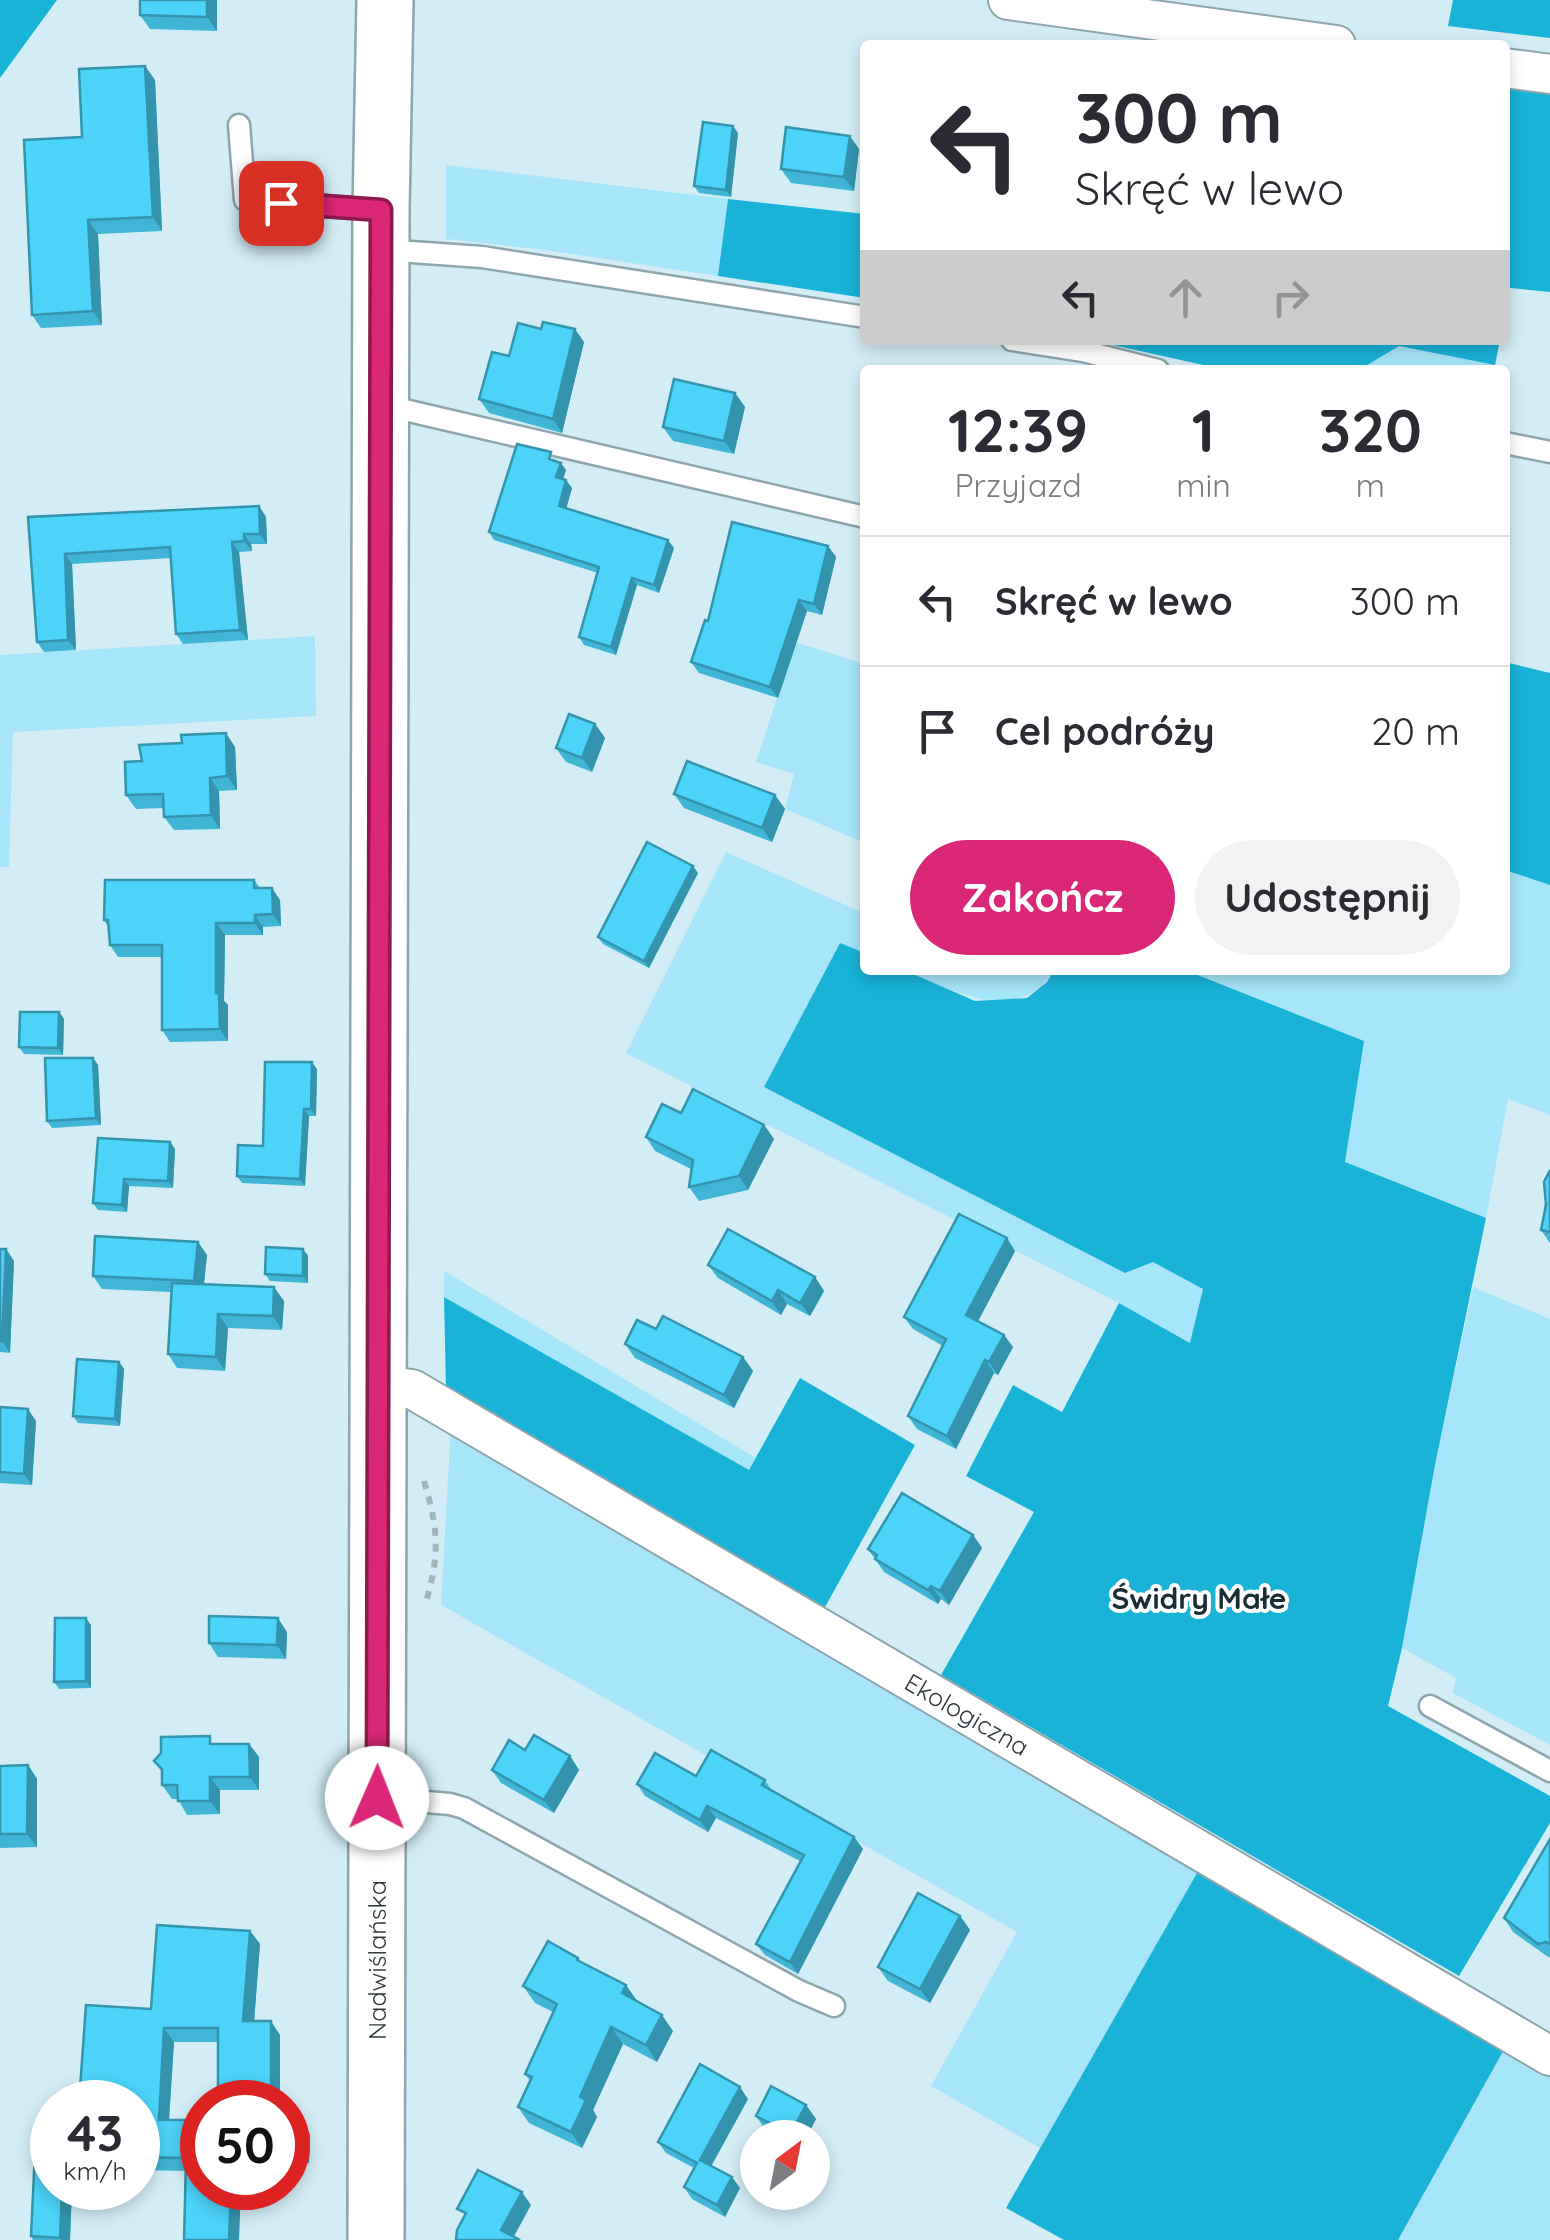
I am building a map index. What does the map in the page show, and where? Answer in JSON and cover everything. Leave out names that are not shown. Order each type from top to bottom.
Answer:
[{"type":"main road","name":"Nadwiślańska","points":[[376,2240],[381,230],[385,0]]},
{"type":"street","points":[[1008,0],[1300,40]]},
{"type":"street","points":[[1510,69],[1549,74]]},
{"type":"street","name":"Ekologiczna","points":[[380,1386],[412,1390],[1550,2056]]},
{"type":"lane","points":[[239,125],[245,200],[482,257],[860,316]]},
{"type":"lane","points":[[1045,345],[1139,365]]},
{"type":"lane","points":[[381,405],[860,516]]},
{"type":"lane","points":[[1510,444],[1550,452]]},
{"type":"lane","points":[[1430,1706],[1550,1771]]},
{"type":"lane","points":[[377,1798],[464,1808],[798,1991],[834,2006]]},
{"type":"shaded area","points":[[0,0],[57,0],[0,78]]},
{"type":"shaded area","points":[[1453,0],[1550,0],[1550,38],[1448,26]]},
{"type":"shaded area","points":[[1510,86],[1550,91],[1550,292],[1510,288]]},
{"type":"shaded area","points":[[446,165],[728,199],[718,276],[446,239]]},
{"type":"shaded area","points":[[728,199],[860,213],[860,297],[718,276]]},
{"type":"shaded area","points":[[1113,345],[1499,345],[1495,365],[1399,346],[1367,365],[1203,365]]},
{"type":"shaded area","points":[[1399,346],[1495,365],[1367,365]]},
{"type":"shaded area","points":[[315,636],[316,716],[13,732],[9,867],[0,867],[0,655]]},
{"type":"shaded area","points":[[795,642],[860,662],[860,841],[785,809],[794,774],[756,762]]},
{"type":"shaded area","points":[[1510,663],[1550,673],[1550,885],[1510,872]]},
{"type":"shaded area","points":[[726,852],[859,911],[860,908],[860,951],[840,943],[764,1087],[1153,1261],[1203,1288],[1191,1343],[1119,1303],[626,1053]]},
{"type":"shaded area","points":[[1510,872],[1550,885],[1550,1115],[1508,1099],[1486,1218],[1345,1163],[1363,1041],[1198,975],[1510,975]]},
{"type":"shaded area","points":[[840,943],[860,951],[860,975],[915,975],[975,1001],[1027,998],[1051,975],[1198,975],[1364,1041],[1345,1162],[1486,1218],[1388,1706],[1550,1796],[1550,1823],[1459,1976],[941,1675],[1034,1512],[966,1476],[1013,1385],[1062,1412],[1119,1303],[1190,1343],[1203,1289],[1153,1262],[1125,1273],[764,1087]]},
{"type":"shaded area","points":[[915,975],[1050,975],[1022,997],[1003,1001],[942,987]]},
{"type":"shaded area","points":[[444,1271],[756,1458],[749,1471],[444,1297]]},
{"type":"shaded area","points":[[1473,1287],[1550,1319],[1550,1745],[1453,1693],[1456,1678],[1402,1648]]},
{"type":"shaded area","points":[[444,1297],[749,1470],[800,1378],[915,1445],[825,1607],[446,1387]]},
{"type":"shaded area","points":[[451,1425],[1201,1866],[1040,2148],[931,2086],[1017,1932],[441,1605]]},
{"type":"shaded area","points":[[1201,1866],[1506,2046],[1398,2240],[1064,2240],[1006,2208]]},
{"type":"shaded area","points":[[1506,2046],[1550,2072],[1550,2240],[1398,2240]]},
{"type":"building","points":[[140,0],[207,0],[207,17],[140,15]]},
{"type":"building","points":[[145,66],[153,217],[88,220],[93,311],[32,315],[24,140],[82,137],[79,69]]},
{"type":"building","points":[[703,122],[733,126],[726,190],[694,186]]},
{"type":"building","points":[[786,127],[850,136],[844,177],[781,169]]},
{"type":"building","points":[[543,322],[575,329],[553,419],[479,399],[492,352],[509,356],[518,323],[541,329]]},
{"type":"building","points":[[674,379],[735,393],[724,441],[663,427]]},
{"type":"building","points":[[517,444],[551,452],[549,459],[561,463],[556,477],[566,480],[559,506],[668,540],[654,585],[632,578],[611,647],[579,637],[599,567],[489,532]]},
{"type":"building","points":[[259,506],[260,534],[244,534],[244,541],[232,542],[240,630],[176,634],[170,547],[65,554],[68,640],[37,642],[28,517]]},
{"type":"building","points":[[732,522],[828,546],[814,604],[799,600],[770,687],[691,662],[705,620],[708,621]]},
{"type":"building","points":[[569,714],[595,724],[582,758],[556,748]]},
{"type":"building","points":[[226,733],[227,776],[210,778],[211,815],[164,817],[163,794],[126,795],[125,762],[142,761],[139,745],[182,743],[181,735]]},
{"type":"building","points":[[687,761],[775,795],[762,828],[674,794]]},
{"type":"building","points":[[647,842],[693,866],[644,961],[598,937]]},
{"type":"building","points":[[105,880],[254,880],[254,888],[272,888],[273,914],[255,915],[255,923],[216,923],[220,1029],[162,1030],[162,945],[110,945],[108,920],[104,920]]},
{"type":"building","points":[[20,1012],[59,1012],[58,1048],[19,1047]]},
{"type":"building","points":[[45,1058],[93,1058],[96,1118],[47,1121]]},
{"type":"building","points":[[265,1062],[312,1062],[311,1109],[304,1109],[300,1179],[237,1176],[238,1145],[263,1146]]},
{"type":"building","points":[[693,1089],[764,1125],[739,1176],[689,1187],[693,1160],[646,1137],[662,1104],[681,1113]]},
{"type":"building","points":[[98,1138],[170,1142],[168,1181],[124,1179],[122,1205],[93,1203]]},
{"type":"building","points":[[1550,1170],[1550,1232],[1541,1230],[1546,1205],[1544,1182]]},
{"type":"building","points":[[959,1214],[1007,1238],[966,1315],[1004,1335],[989,1362],[985,1360],[947,1436],[908,1416],[946,1339],[904,1317]]},
{"type":"building","points":[[728,1229],[815,1277],[800,1303],[778,1290],[772,1301],[708,1265]]},
{"type":"building","points":[[95,1236],[198,1242],[194,1281],[93,1276]]},
{"type":"building","points":[[266,1247],[303,1249],[303,1276],[265,1274]]},
{"type":"building","points":[[0,1249],[6,1249],[2,1341],[0,1341]]},
{"type":"building","points":[[172,1283],[274,1287],[273,1316],[218,1314],[216,1357],[168,1354]]},
{"type":"building","points":[[663,1316],[743,1357],[724,1395],[625,1344],[637,1320],[656,1329]]},
{"type":"building","points":[[77,1359],[119,1362],[115,1419],[73,1416]]},
{"type":"building","points":[[0,1407],[28,1409],[24,1474],[0,1472]]},
{"type":"building","points":[[902,1493],[973,1535],[940,1591],[931,1586],[928,1590],[875,1559],[877,1555],[868,1549]]},
{"type":"building","points":[[209,1616],[278,1618],[277,1645],[209,1643]]},
{"type":"building","points":[[55,1618],[86,1618],[86,1681],[54,1682]]},
{"type":"building","points":[[534,1735],[570,1756],[544,1800],[492,1770],[509,1740],[525,1750]]},
{"type":"building","points":[[210,1736],[210,1744],[249,1744],[250,1777],[210,1777],[210,1801],[178,1801],[177,1785],[162,1785],[162,1769],[154,1761],[161,1753],[161,1737]]},
{"type":"building","points":[[711,1750],[765,1780],[762,1785],[854,1837],[790,1962],[756,1944],[804,1855],[707,1806],[700,1820],[637,1784],[655,1753],[696,1776]]},
{"type":"building","points":[[28,1765],[27,1834],[0,1834],[0,1766]]},
{"type":"building","points":[[1550,1839],[1550,1944],[1538,1944],[1504,1918]]},
{"type":"building","points":[[918,1893],[960,1916],[920,1989],[878,1967]]},
{"type":"building","points":[[157,1925],[250,1931],[243,2021],[271,2021],[271,2080],[218,2080],[218,2028],[164,2028],[160,2102],[160,2080],[81,2080],[86,2005],[151,2009]]},
{"type":"building","points":[[548,1941],[626,1985],[622,1993],[662,2015],[646,2045],[611,2027],[580,2097],[586,2100],[571,2132],[518,2107],[532,2077],[525,2074],[557,2004],[523,1986]]},
{"type":"building","points":[[700,2064],[740,2087],[700,2160],[732,2177],[717,2205],[684,2187],[697,2163],[658,2142]]},
{"type":"building","points":[[771,2086],[806,2105],[798,2120],[764,2120],[756,2116]]},
{"type":"building","points":[[160,2120],[180,2120],[180,2158],[160,2157]]},
{"type":"building","points":[[478,2170],[522,2192],[501,2230],[520,2240],[456,2240],[466,2213],[457,2209]]},
{"type":"building","points":[[32,2210],[61,2210],[60,2238],[31,2236]]},
{"type":"building","points":[[185,2210],[230,2210],[229,2240],[184,2240]]},
{"type":"district","name":"Świdry Małe","points":[[1199,1598]]},
{"type":"route","points":[[281,203],[381,210],[377,1798]]}]
